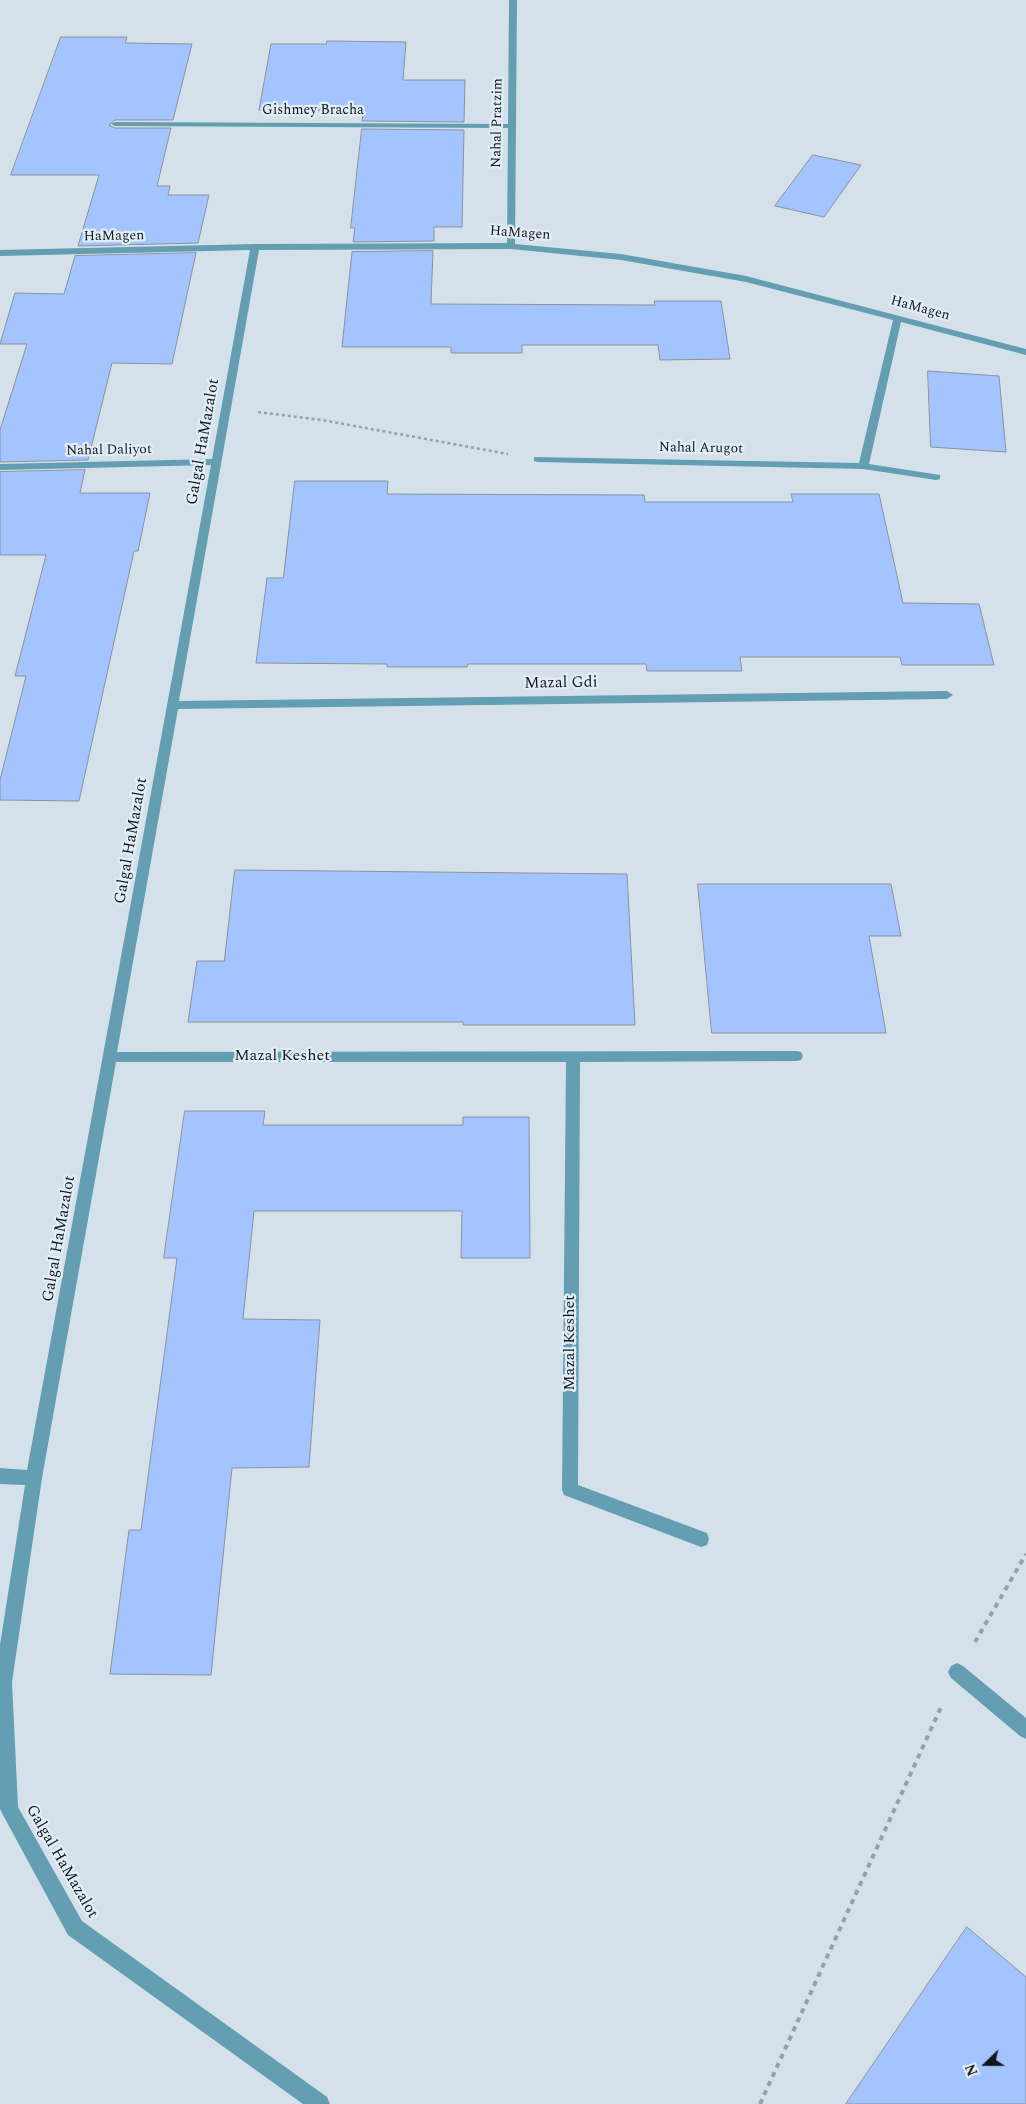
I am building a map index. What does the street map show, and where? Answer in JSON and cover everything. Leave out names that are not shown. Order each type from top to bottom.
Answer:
[{"type":"street","name":"Nahal Pratzim","points":[[510,246],[513,0]]},
{"type":"street","name":"Gishmey Bracha","points":[[115,124],[511,126]]},
{"type":"street","name":"HaMagen","points":[[0,253],[510,246],[621,257],[746,280],[898,317],[1026,352]]},
{"type":"street","name":"Galgal HaMazalot","points":[[255,248],[175,704],[34,1478],[4,1682],[9,1808],[75,1928],[320,2104]]},
{"type":"street","points":[[863,466],[898,317]]},
{"type":"street","name":"Nahal Arugot","points":[[538,459],[863,466],[936,477]]},
{"type":"street","name":"Nahal Daliyot","points":[[0,467],[218,462]]},
{"type":"street","name":"Mazal Gdi","points":[[175,704],[947,695]]},
{"type":"street","name":"Mazal Keshet","points":[[574,1056],[570,1490],[701,1539]]},
{"type":"street","name":"Mazal Keshet","points":[[110,1057],[796,1056]]},
{"type":"street","points":[[0,1476],[34,1478]]},
{"type":"street","points":[[957,1672],[1026,1730]]},
{"type":"path","points":[[228,408],[322,420],[538,459]]},
{"type":"path","points":[[760,2104],[957,1672],[1026,1554]]},
{"type":"building","points":[[61,37],[127,37],[125,43],[192,44],[173,120],[115,120],[109,125],[115,128],[171,128],[157,186],[170,186],[168,195],[209,195],[198,243],[78,246],[99,175],[11,175]]},
{"type":"building","points":[[327,41],[406,42],[403,80],[465,80],[464,122],[362,121],[364,110],[259,110],[271,44],[326,44]]},
{"type":"building","points":[[362,129],[464,130],[462,227],[434,227],[434,241],[353,242],[355,228],[351,228]]},
{"type":"building","points":[[813,155],[861,165],[824,217],[775,206]]},
{"type":"building","points":[[433,251],[431,304],[655,305],[654,301],[721,301],[730,359],[660,360],[658,345],[522,345],[522,353],[451,353],[451,347],[342,347],[352,252]]},
{"type":"building","points":[[196,253],[172,364],[112,363],[88,460],[0,462],[0,430],[27,344],[0,344],[15,293],[64,294],[75,256]]},
{"type":"building","points":[[928,371],[999,376],[1006,452],[931,447]]},
{"type":"building","points":[[85,470],[80,493],[150,493],[138,551],[134,551],[79,801],[0,800],[0,780],[26,676],[15,676],[46,555],[0,555],[0,472]]},
{"type":"building","points":[[295,481],[388,481],[387,494],[644,495],[645,502],[793,502],[791,494],[879,494],[903,603],[979,604],[994,665],[902,665],[900,657],[740,657],[742,671],[647,671],[646,664],[468,664],[467,667],[387,667],[387,664],[256,663],[267,578],[283,578]]},
{"type":"building","points":[[235,870],[627,874],[635,1025],[463,1025],[463,1022],[188,1022],[197,961],[224,961]]},
{"type":"building","points":[[698,884],[891,884],[901,936],[869,936],[886,1033],[712,1033]]},
{"type":"building","points":[[185,1111],[265,1111],[263,1125],[463,1125],[463,1117],[529,1117],[530,1258],[461,1258],[462,1211],[254,1211],[243,1319],[320,1320],[309,1467],[232,1468],[211,1675],[110,1674],[129,1530],[141,1530],[177,1258],[164,1258]]},
{"type":"building","points":[[967,1927],[1026,1977],[1026,2104],[846,2104]]}]
